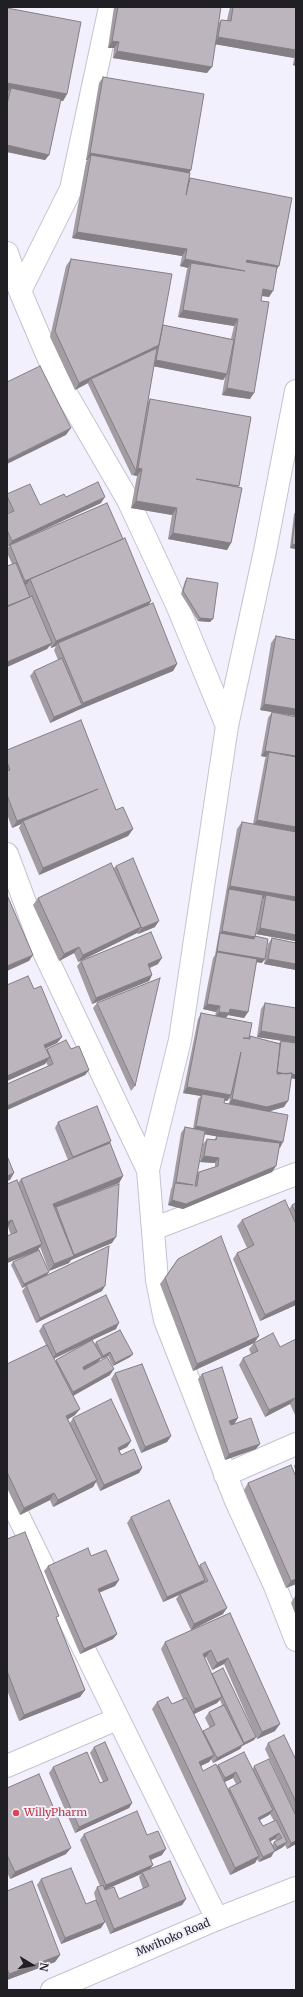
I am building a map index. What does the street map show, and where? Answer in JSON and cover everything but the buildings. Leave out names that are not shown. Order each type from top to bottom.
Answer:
[{"type":"street","points":[[20,291],[71,189],[110,7]]},
{"type":"street","points":[[7,253],[20,291],[57,378],[128,500],[177,605],[227,726]]},
{"type":"street","points":[[296,390],[265,551],[227,726],[180,1040],[148,1170],[157,1280],[165,1320],[225,1475],[275,1586],[296,1640]]},
{"type":"street","points":[[7,854],[42,948],[148,1170]]},
{"type":"street","points":[[153,1229],[296,1174]]},
{"type":"street","points":[[225,1475],[296,1444]]},
{"type":"street","points":[[7,1493],[15,1531],[117,1719],[217,1919]]},
{"type":"street","points":[[7,1766],[117,1719]]},
{"type":"street","name":"Mwihoko Road","points":[[52,1990],[217,1919],[296,1888]]},
{"type":"place","name":"WillyPharm","points":[[16,1813]]}]
